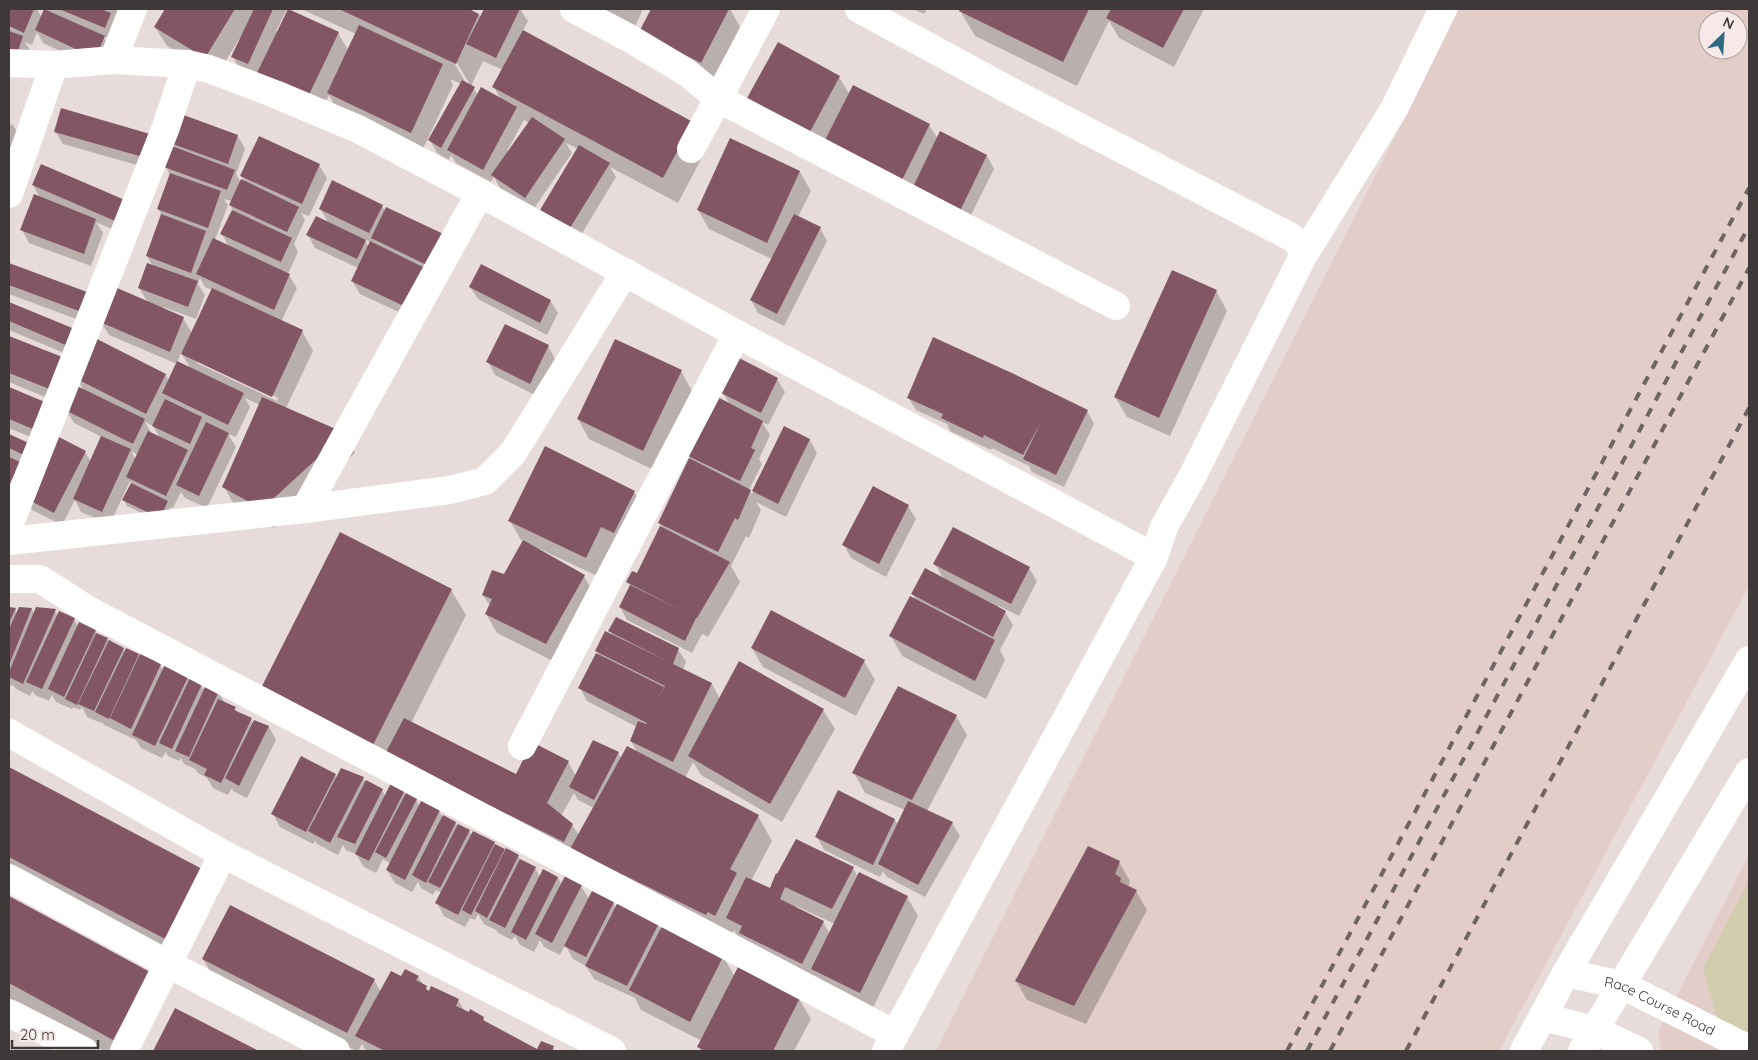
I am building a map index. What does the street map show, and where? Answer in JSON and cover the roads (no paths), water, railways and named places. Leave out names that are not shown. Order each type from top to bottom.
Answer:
[{"type":"street","points":[[113,60],[133,9]]},
{"type":"street","points":[[574,9],[629,38],[686,72],[719,99],[1116,306]]},
{"type":"street","points":[[691,149],[766,9]]},
{"type":"street","points":[[859,9],[1016,94],[1291,237],[1299,243],[1303,256]]},
{"type":"street","points":[[9,579],[40,579],[90,611],[890,1043],[1154,557],[1164,527],[1193,475],[1303,256],[1394,109],[1443,9]]},
{"type":"street","points":[[9,63],[54,65],[113,60],[187,64],[210,69],[358,129],[1154,557]]},
{"type":"street","points":[[9,526],[166,127],[187,64]]},
{"type":"street","points":[[9,194],[54,65]]},
{"type":"street","points":[[305,509],[480,193]]},
{"type":"street","points":[[9,541],[305,509],[450,490],[485,481],[513,453],[625,272]]},
{"type":"street","points":[[522,746],[737,334]]},
{"type":"street","points":[[1524,1051],[1566,973],[1749,660]]},
{"type":"street","points":[[9,733],[223,854],[612,1051]]},
{"type":"street","points":[[1589,1041],[1749,772]]},
{"type":"street","points":[[124,1051],[223,854]]},
{"type":"street","points":[[9,878],[168,964],[336,1051]]},
{"type":"street","name":"Race Course Road","points":[[1566,973],[1622,985],[1749,1049]]},
{"type":"street","points":[[9,1014],[84,1051]]},
{"type":"street","points":[[1543,1018],[1589,1041],[1639,1051]]},
{"type":"railway","points":[[1287,1051],[1749,188]]},
{"type":"railway","points":[[1307,1051],[1749,226]]},
{"type":"railway","points":[[1330,1051],[1749,268]]},
{"type":"railway","points":[[1406,1051],[1749,408]]}]
